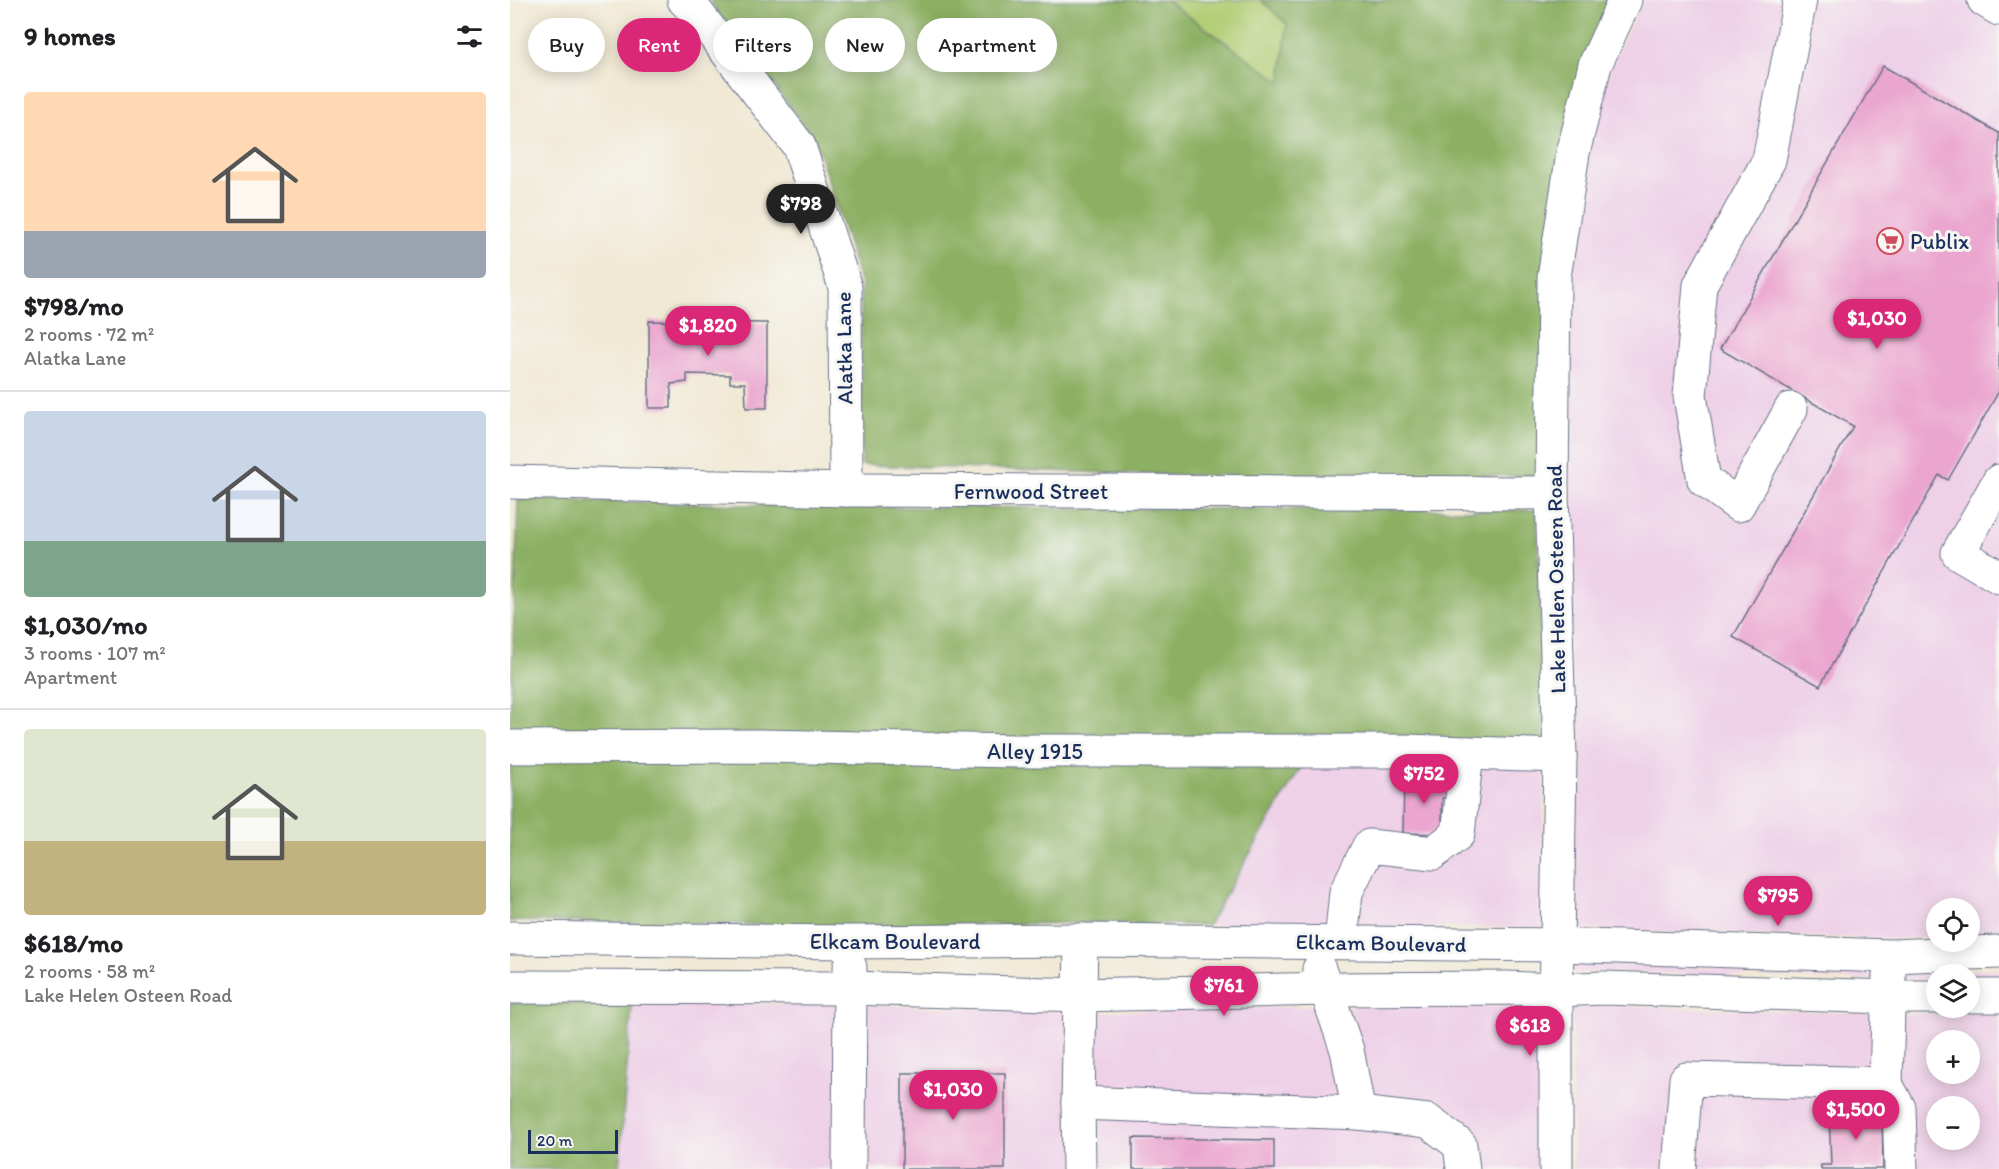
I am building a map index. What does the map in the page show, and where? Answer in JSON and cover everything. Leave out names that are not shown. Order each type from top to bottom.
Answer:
[{"type":"street","name":"Alatka Lane","points":[[684,0],[698,14],[799,146],[845,287],[846,490]]},
{"type":"street","name":"Lake Helen Osteen Road","points":[[1556,1169],[1560,756],[1552,493],[1554,277],[1573,153],[1595,65],[1625,0]]},
{"type":"street","points":[[1791,408],[1738,505],[1704,480],[1690,396],[1700,285],[1769,160],[1800,0]]},
{"type":"street","points":[[1984,0],[1999,9]]},
{"type":"street","points":[[1999,481],[1958,553],[1999,577]]},
{"type":"street","name":"Fernwood Street","points":[[510,482],[846,490],[1552,493]]},
{"type":"street","name":"Alley 1915","points":[[510,747],[760,746],[1015,751],[1405,751],[1560,756]]},
{"type":"street","points":[[1341,942],[1346,892],[1369,846],[1433,853],[1458,834],[1467,753]]},
{"type":"street","name":"Elkcam Boulevard","points":[[510,938],[849,942],[1081,939],[1341,942],[1557,945],[1889,956],[1999,952]]},
{"type":"street","points":[[1079,1169],[1081,939]]},
{"type":"street","points":[[849,942],[849,1169]]},
{"type":"street","points":[[1309,942],[1347,1050],[1359,1113]]},
{"type":"street","points":[[1889,956],[1893,1096],[1900,1169]]},
{"type":"street","name":"Elkcam Boulevard","points":[[510,987],[850,988],[1080,995],[1326,989],[1556,990],[1603,988],[1890,998],[1926,997]]},
{"type":"street","points":[[1980,996],[1999,996]]},
{"type":"street","points":[[1679,1169],[1686,1080],[1893,1096]]},
{"type":"street","points":[[1891,1169],[1889,1128],[1893,1096]]},
{"type":"street","points":[[1078,1103],[1359,1113],[1428,1121],[1460,1145],[1463,1169]]},
{"type":"shaded area","points":[[1642,0],[1999,0],[1999,936],[1980,937],[1980,898],[1926,898],[1926,938],[1574,929],[1568,492],[1570,477],[1570,277],[1589,154],[1610,69]]},
{"type":"shaded area","points":[[1308,754],[1544,754],[1542,928],[1208,925]]},
{"type":"shaded area","points":[[1573,963],[1887,972],[1926,971],[1926,980],[1605,972],[1573,973]]},
{"type":"shaded area","points":[[1999,969],[1999,979],[1980,979],[1980,970]]},
{"type":"shaded area","points":[[632,1004],[847,1004],[1078,1012],[1324,1006],[1540,1006],[1540,1169],[619,1169]]},
{"type":"shaded area","points":[[1572,1006],[1926,1013],[1926,1018],[1980,1018],[1980,1012],[1999,1012],[1999,1169],[1573,1169]]},
{"type":"green space","points":[[709,0],[1166,0],[1281,82],[1287,24],[1261,0],[1609,0],[1537,476],[1170,475],[862,465],[861,285],[815,139],[764,72],[813,72],[813,18],[723,18]]},
{"type":"green space","points":[[1166,0],[1261,0],[1287,24],[1281,83]]},
{"type":"green space","points":[[518,499],[830,507],[830,509],[845,507],[1537,510],[1544,754],[1308,755],[1208,925],[1084,923],[852,926],[510,921],[510,725]]},
{"type":"green space","points":[[510,1003],[632,1004],[619,1169],[510,1169]]},
{"type":"building","name":"Publix","points":[[1883,66],[1999,133],[1999,391],[1948,480],[1939,475],[1820,686],[1733,637],[1853,426],[1720,349]]},
{"type":"building","points":[[649,321],[767,323],[767,408],[746,408],[745,383],[730,383],[730,375],[687,374],[687,382],[671,384],[671,408],[649,408]]},
{"type":"building","points":[[1404,779],[1450,780],[1450,798],[1442,798],[1442,834],[1403,833]]},
{"type":"building","points":[[902,1073],[1005,1073],[1005,1169],[902,1169]]},
{"type":"building","points":[[1882,1112],[1883,1169],[1821,1169],[1821,1165],[1831,1165],[1829,1113]]},
{"type":"building","points":[[1133,1138],[1274,1140],[1274,1169],[1133,1169]]},
{"type":"place","name":"Publix","points":[[1890,241]]}]
